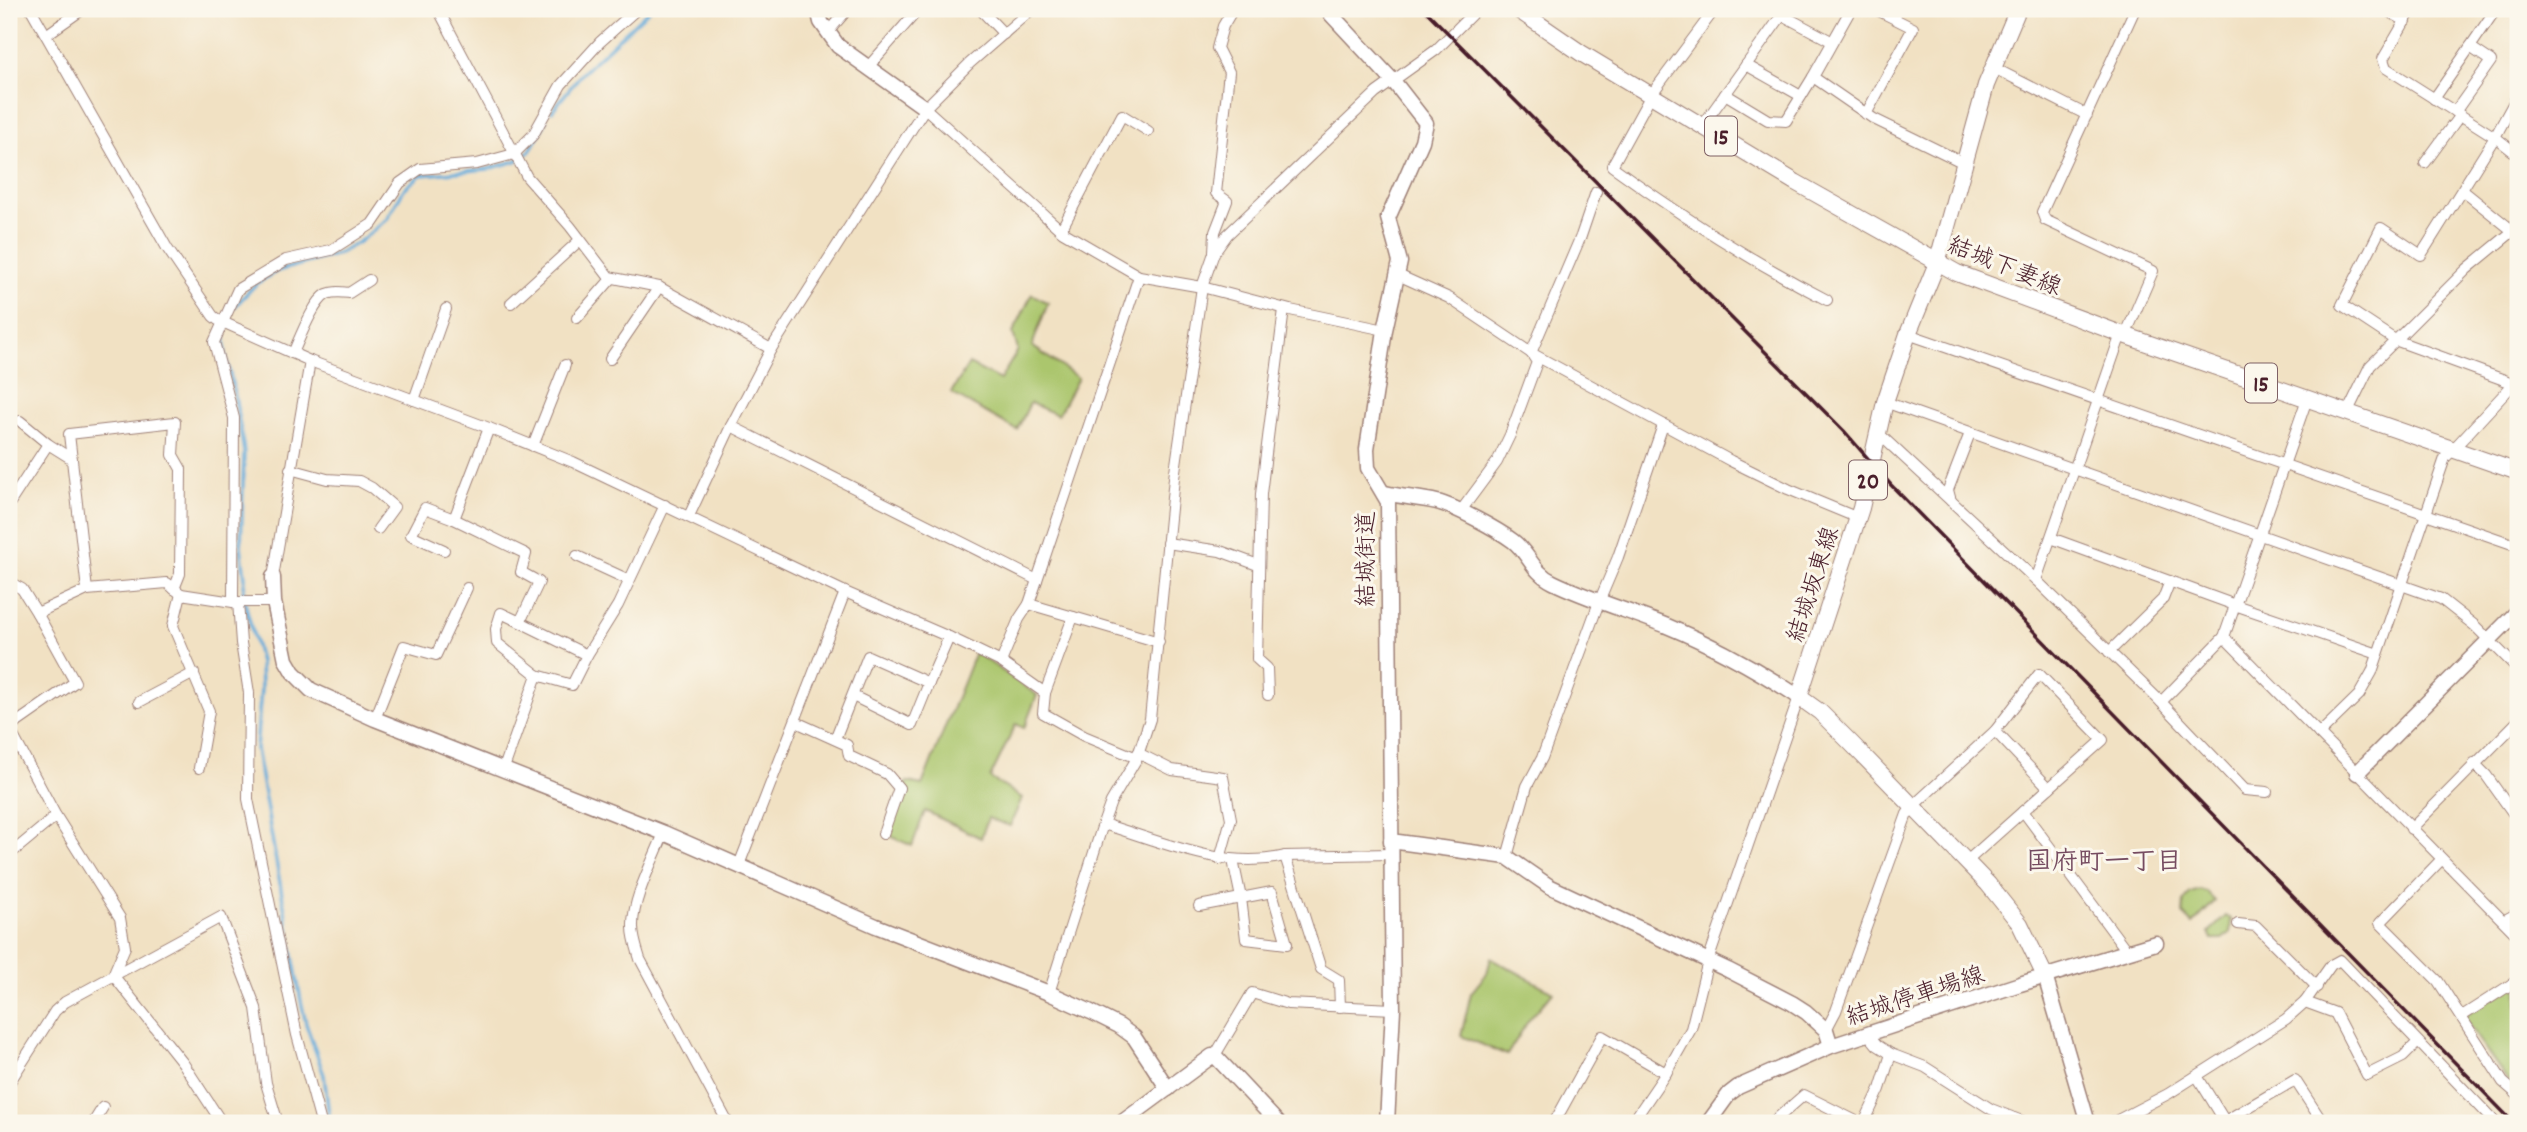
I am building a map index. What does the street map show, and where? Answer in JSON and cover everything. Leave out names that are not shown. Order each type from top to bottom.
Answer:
[{"type":"main road","name":"結城下妻線","points":[[1517,9],[1581,53],[1651,95],[1937,263],[1966,277],[2123,335],[2518,472]]},
{"type":"main road","name":"結城坂東線","points":[[1799,697],[1858,518],[1885,402],[1908,334],[1937,263],[1992,67],[2018,9]]},
{"type":"main road","points":[[1799,697],[1827,718],[1966,862],[2020,924],[2045,976]]},
{"type":"street","points":[[31,9],[167,248],[213,316],[310,361],[489,428],[690,516],[845,592],[1001,662],[1045,693]]},
{"type":"street","points":[[46,35],[83,9]]},
{"type":"street","points":[[438,9],[527,177],[609,277],[659,287],[771,349]]},
{"type":"street","points":[[321,1123],[297,1035],[248,799],[249,693],[236,602],[234,418],[214,342],[238,289],[286,260],[331,250],[372,224],[400,183],[421,169],[477,164],[514,154],[533,135],[561,85],[600,42],[637,9]]},
{"type":"street","points":[[818,9],[821,22],[838,46],[925,108],[1061,230],[1139,276],[1202,287],[1284,309],[1385,330]]},
{"type":"street","points":[[827,33],[848,9]]},
{"type":"street","points":[[868,67],[917,9]]},
{"type":"street","points":[[980,9],[1004,34]]},
{"type":"street","points":[[690,516],[731,425],[771,349],[925,108],[970,62],[1032,9]]},
{"type":"street","points":[[1214,253],[1215,232],[1227,201],[1216,193],[1229,72],[1217,48],[1223,26],[1233,9]]},
{"type":"street","name":"結城街道","points":[[1326,9],[1394,82],[1426,123],[1422,141],[1388,218],[1399,251],[1398,275],[1385,330],[1367,449],[1368,468],[1388,502],[1393,1009],[1387,1123]]},
{"type":"street","points":[[1049,993],[1111,802],[1138,756],[1150,719],[1174,478],[1202,287],[1214,253],[1227,235],[1376,93],[1394,82],[1451,36],[1477,9]]},
{"type":"street","points":[[1715,9],[1651,95],[1612,166],[1683,217],[1776,274],[1827,300]]},
{"type":"street","points":[[1726,94],[1768,120],[1786,121],[1850,9]]},
{"type":"street","points":[[1866,114],[1913,28],[1875,9]]},
{"type":"street","points":[[2036,580],[2098,401],[2123,335],[2153,271],[2045,220],[2042,212],[2136,9]]},
{"type":"street","points":[[2384,9],[2406,21]]},
{"type":"street","points":[[2412,9],[2384,59],[2386,68],[2495,137],[2518,155]]},
{"type":"street","points":[[2434,99],[2496,9]]},
{"type":"street","points":[[1703,125],[1782,15],[1831,41]]},
{"type":"street","points":[[2425,163],[2490,61],[2470,47]]},
{"type":"street","points":[[1746,65],[1801,96]]},
{"type":"street","points":[[1992,67],[2087,115]]},
{"type":"street","points":[[1813,77],[1866,114],[1964,163]]},
{"type":"street","points":[[2319,734],[2359,695],[2372,672],[2445,458],[2517,382],[2395,340],[2342,305],[2381,228],[2421,255],[2495,137],[2518,95]]},
{"type":"street","points":[[1061,230],[1122,115],[1148,131]]},
{"type":"street","points":[[2347,413],[2370,366],[2467,269],[2516,229],[2462,190]]},
{"type":"street","points":[[1531,353],[1581,236],[1596,192]]},
{"type":"street","points":[[511,303],[580,240]]},
{"type":"street","points":[[1398,275],[1450,298],[1531,353],[1662,425],[1788,489],[1858,518]]},
{"type":"street","points":[[1001,662],[1019,619],[1029,604],[1139,276]]},
{"type":"street","points":[[577,318],[612,278]]},
{"type":"street","points":[[293,353],[318,301],[336,291],[349,293],[369,280]]},
{"type":"street","points":[[610,359],[659,287]]},
{"type":"street","points":[[414,400],[446,309]]},
{"type":"street","points":[[1268,695],[1267,668],[1257,659],[1258,565],[1261,494],[1284,309]]},
{"type":"street","points":[[1908,334],[2518,546]]},
{"type":"street","points":[[1460,513],[1497,462],[1510,435],[1537,362],[1531,353]]},
{"type":"street","points":[[310,361],[273,577],[274,602],[286,660],[302,683],[330,700],[375,719],[664,833],[876,926],[1049,993],[1127,1031],[1134,1037],[1168,1089]]},
{"type":"street","points":[[533,446],[565,365]]},
{"type":"street","points":[[2161,702],[2224,637],[2307,399]]},
{"type":"street","points":[[1885,402],[2441,598],[2454,607],[2518,669]]},
{"type":"street","points":[[20,421],[72,459]]},
{"type":"street","points":[[87,590],[69,434],[175,422],[173,455],[181,469],[181,496],[180,574],[173,626],[209,711],[199,768]]},
{"type":"street","points":[[731,425],[1037,580]]},
{"type":"street","points":[[1507,857],[1527,786],[1542,758],[1635,510],[1662,425]]},
{"type":"street","points":[[454,519],[489,428]]},
{"type":"street","points":[[1877,432],[2036,580],[2161,702],[2245,790],[2267,792]]},
{"type":"street","points":[[1951,501],[1948,490],[1970,433]]},
{"type":"street","points":[[9,504],[48,444]]},
{"type":"street","points":[[290,468],[327,479],[359,481],[372,488],[394,507],[378,529]]},
{"type":"street","points":[[1385,493],[1440,503],[1502,533],[1517,544],[1535,570],[1550,581],[1709,645],[1799,697],[1708,961],[1690,1029],[1666,1073],[1632,1123]]},
{"type":"street","points":[[587,655],[501,613],[496,629],[497,643],[537,675],[572,685],[587,655],[603,632],[665,505]]},
{"type":"street","points":[[444,550],[411,535],[425,508],[526,554],[521,572],[539,582],[520,622]]},
{"type":"street","points":[[2051,538],[2378,654]]},
{"type":"street","points":[[1167,543],[1220,551],[1258,565]]},
{"type":"street","points":[[577,556],[629,580]]},
{"type":"street","points":[[2109,652],[2163,599],[2170,581]]},
{"type":"street","points":[[9,582],[22,589],[75,682],[9,728],[56,816],[120,918],[125,947],[113,975]]},
{"type":"street","points":[[37,613],[87,590],[167,583],[178,592],[236,602],[274,602]]},
{"type":"street","points":[[375,719],[404,646],[436,655],[467,588]]},
{"type":"street","points":[[739,865],[845,592]]},
{"type":"street","points":[[1029,604],[1158,642]]},
{"type":"street","points":[[2357,773],[2518,611]]},
{"type":"street","points":[[1073,617],[1045,693],[1043,713],[1084,736],[1172,770],[1223,777],[1231,819],[1220,859]]},
{"type":"street","points":[[853,696],[912,725],[949,637]]},
{"type":"street","points":[[2224,637],[2518,936]]},
{"type":"street","points":[[835,739],[868,656],[929,682]]},
{"type":"street","points":[[139,702],[194,673]]},
{"type":"street","points":[[1826,1030],[1836,1011],[1907,814],[1995,731],[2039,674],[2103,740],[1966,862]]},
{"type":"street","points":[[504,768],[537,675]]},
{"type":"street","points":[[2412,829],[2518,720]]},
{"type":"street","points":[[796,722],[848,745],[849,757],[887,774],[899,788],[883,834]]},
{"type":"street","points":[[1995,731],[2049,788]]},
{"type":"street","points":[[2474,763],[2486,775],[2518,820]]},
{"type":"street","points":[[2023,811],[2127,951]]},
{"type":"street","points":[[9,855],[56,816]]},
{"type":"street","points":[[1103,824],[1220,859],[1268,860],[1391,847],[1507,857],[1549,886],[1792,1003],[1826,1030],[1831,1046]]},
{"type":"street","points":[[664,833],[637,903],[633,923],[634,936],[646,971],[728,1123]]},
{"type":"street","points":[[1286,856],[1321,969],[1339,980],[1340,1007]]},
{"type":"street","points":[[1199,906],[1241,898],[1272,892],[1287,944],[1246,939],[1241,898],[1233,860]]},
{"type":"street","points":[[2441,860],[2380,923],[2438,981],[2503,1082],[2518,1095]]},
{"type":"street","points":[[2505,920],[2518,913]]},
{"type":"street","points":[[9,1083],[55,1011],[65,1002],[221,917],[256,1009],[266,1083],[278,1123]]},
{"type":"street","points":[[2238,924],[2256,926],[2317,987]]},
{"type":"street","name":"結城停車場線","points":[[1708,1123],[1729,1094],[1738,1087],[1831,1046],[2156,943]]},
{"type":"street","points":[[2112,1123],[2151,1104],[2286,1019],[2305,1002],[2331,965],[2340,960],[2496,1123]]},
{"type":"street","points":[[113,975],[183,1063],[222,1123]]},
{"type":"street","points":[[2045,976],[2088,1123]]},
{"type":"street","points":[[2462,1016],[2518,980]]},
{"type":"street","points":[[1121,1123],[1217,1052],[1252,993],[1288,1004],[1393,1009]]},
{"type":"street","points":[[2305,1002],[2335,1013],[2367,1075],[2403,1057],[2418,1042]]},
{"type":"street","points":[[1868,1034],[1877,1045],[1891,1054],[1925,1067],[1997,1118],[2027,1123]]},
{"type":"street","points":[[1554,1123],[1602,1036],[1666,1073]]},
{"type":"street","points":[[1772,1123],[1804,1096],[1862,1123],[1880,1090],[1891,1054]]},
{"type":"street","points":[[1212,1056],[1217,1058],[1278,1123]]},
{"type":"street","points":[[2197,1076],[2225,1122],[2295,1080],[2323,1123]]},
{"type":"street","points":[[93,1123],[103,1107]]},
{"type":"green space","points":[[1032,294],[1048,303],[1032,346],[1078,378],[1058,415],[1030,403],[1017,430],[951,393],[969,364],[1000,380],[1018,350],[1013,333]]},
{"type":"green space","points":[[975,652],[1037,695],[1024,728],[1016,724],[990,778],[1022,798],[1010,826],[988,818],[981,838],[925,811],[912,846],[888,835],[907,782],[922,785]]},
{"type":"green space","points":[[2200,890],[2215,901],[2193,924],[2183,914],[2184,902],[2190,893]]},
{"type":"green space","points":[[2226,916],[2231,919],[2230,933],[2222,939],[2212,939],[2209,932]]},
{"type":"green space","points":[[1491,958],[1553,992],[1528,1021],[1507,1055],[1461,1036],[1471,993],[1487,973]]},
{"type":"green space","points":[[2518,983],[2518,1095],[2462,1016]]},
{"type":"waterway","points":[[552,111],[582,73],[650,9]]},
{"type":"waterway","points":[[234,307],[256,284],[277,271],[338,254],[359,242],[387,219],[404,189],[421,175],[488,169],[516,161],[530,151],[546,121]]},
{"type":"waterway","points":[[224,330],[225,353],[244,452],[241,546],[245,578],[243,595],[260,662],[261,689],[256,749],[301,1001],[324,1075],[330,1123]]},
{"type":"railway","points":[[1424,9],[1844,431],[1891,485],[2514,1123]]},
{"type":"district","name":"国府町一丁目","points":[[2104,860]]}]
